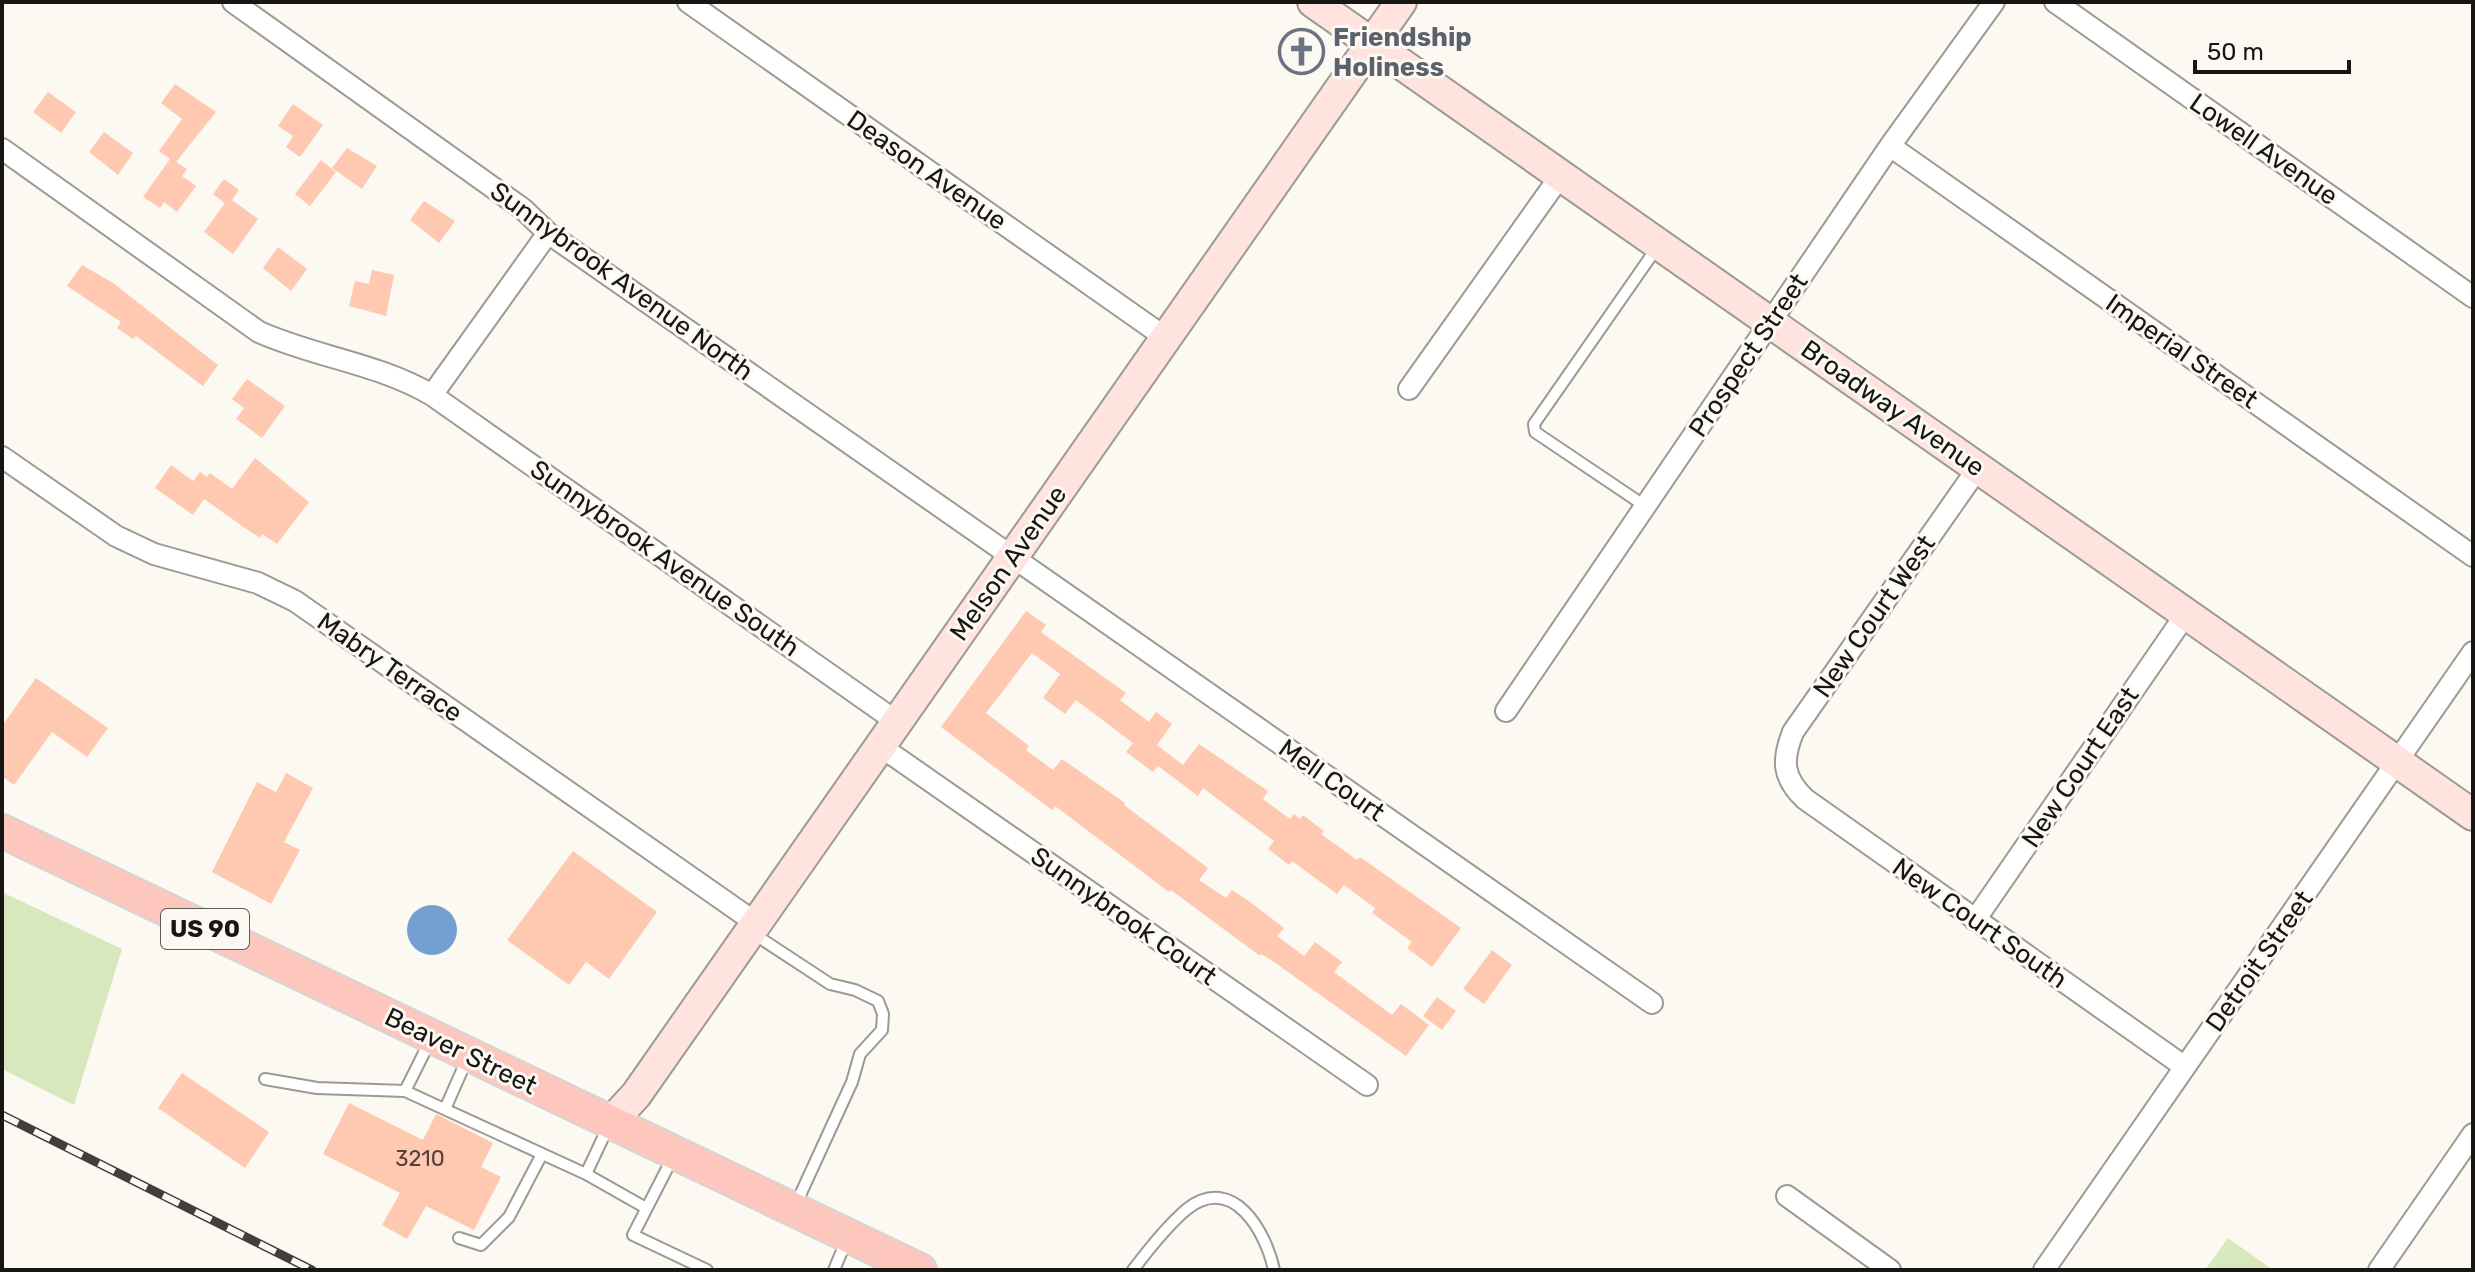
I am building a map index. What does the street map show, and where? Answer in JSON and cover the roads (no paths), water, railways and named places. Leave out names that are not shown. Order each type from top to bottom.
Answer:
[{"type":"main road","name":"Beaver Street","points":[[2,831],[920,1270]]},
{"type":"street","name":"Sunnybrook Avenue North","points":[[233,2],[523,209],[548,233],[1012,557]]},
{"type":"street","name":"Deason Avenue","points":[[688,2],[1166,338]]},
{"type":"street","name":"Broadway Avenue","points":[[1313,2],[2473,815]]},
{"type":"street","name":"Melson Avenue","points":[[611,1122],[636,1095],[1401,2]]},
{"type":"street","name":"Prospect Street","points":[[1506,711],[1890,146],[1994,2]]},
{"type":"street","name":"Lowell Avenue","points":[[2055,2],[2473,297]]},
{"type":"street","name":"Imperial Street","points":[[1890,146],[2473,556]]},
{"type":"street","name":"Sunnybrook Avenue South","points":[[2,149],[259,332],[294,347],[399,376],[432,395],[888,734]]},
{"type":"street","points":[[1409,389],[1561,175]]},
{"type":"street","points":[[432,395],[548,233]]},
{"type":"street","name":"Mabry Terrace","points":[[2,457],[116,536],[154,554],[258,583],[295,601],[753,927]]},
{"type":"street","name":"New Court West","points":[[1784,770],[1786,750],[1793,732],[1978,468]]},
{"type":"street","name":"Mell Court","points":[[1012,557],[1652,1003]]},
{"type":"street","name":"New Court East","points":[[1975,920],[2186,614]]},
{"type":"street","name":"Detroit Street","points":[[2044,1270],[2473,652]]},
{"type":"street","name":"Sunnybrook Court","points":[[888,734],[1367,1085]]},
{"type":"street","name":"New Court South","points":[[1784,770],[1791,786],[1805,799],[2185,1067]]},
{"type":"street","points":[[2379,1270],[2473,1134]]},
{"type":"street","points":[[1787,1196],[1890,1270]]},
{"type":"lane","points":[[1645,506],[1535,432],[1534,424],[1659,244]]},
{"type":"lane","points":[[753,927],[830,984],[855,990],[878,1001],[883,1014],[882,1030],[860,1054],[852,1082],[793,1210]]},
{"type":"lane","points":[[405,1091],[432,1037]]},
{"type":"lane","points":[[445,1109],[469,1055]]},
{"type":"lane","points":[[265,1079],[317,1088],[405,1091],[586,1174],[646,1208]]},
{"type":"lane","points":[[586,1174],[611,1122]]},
{"type":"lane","points":[[459,1238],[481,1245],[509,1217],[542,1154]]},
{"type":"lane","points":[[675,1154],[633,1235],[707,1270]]},
{"type":"lane","points":[[1133,1270],[1188,1208],[1207,1200],[1231,1201],[1254,1219],[1268,1244],[1274,1270]]},
{"type":"lane","points":[[834,1270],[848,1236]]},
{"type":"water","points":[[432,905],[449,913],[457,930],[449,947],[432,955],[415,947],[407,930],[415,913]]},
{"type":"railway","points":[[2,1115],[312,1270]]},
{"type":"place","name":"Friendship Holiness","points":[[1302,52]]}]
